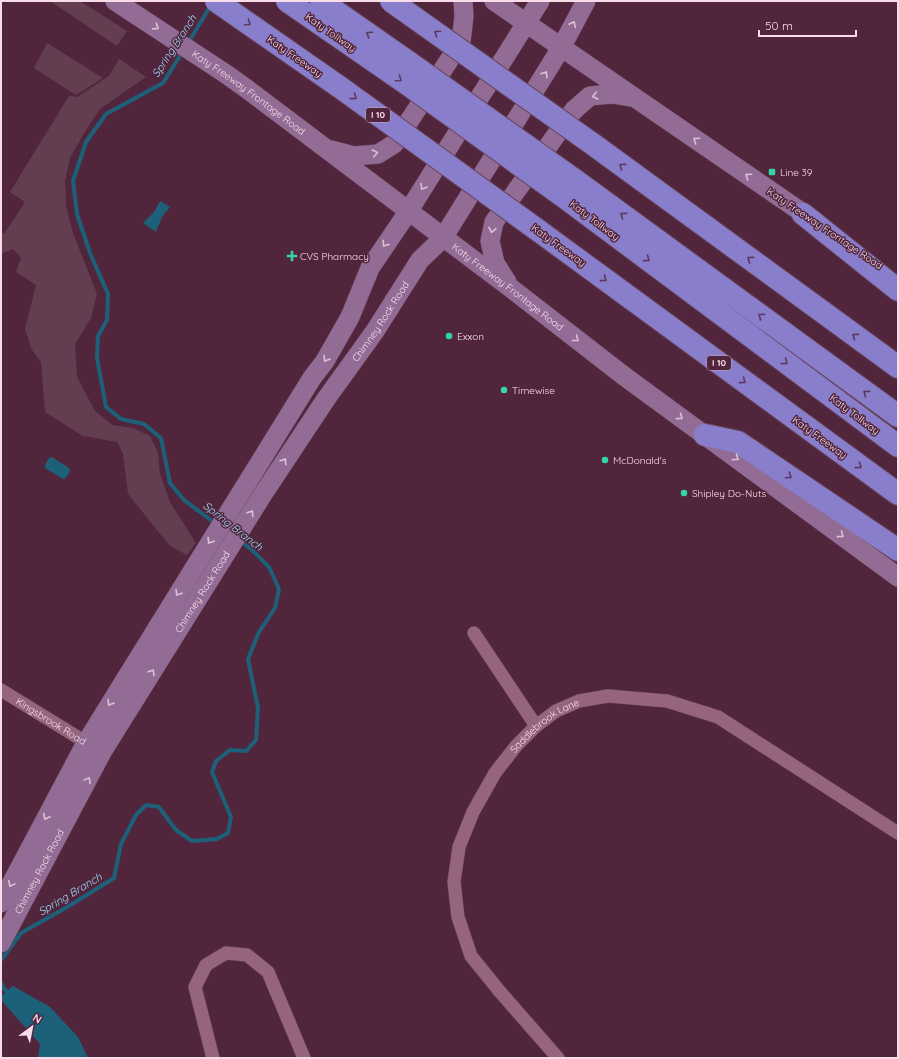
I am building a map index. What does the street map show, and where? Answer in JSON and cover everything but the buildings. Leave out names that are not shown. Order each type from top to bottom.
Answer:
[{"type":"highway","name":"Katy Freeway","points":[[216,1],[347,92],[898,494]]},
{"type":"highway","name":"Katy Tollway","points":[[287,1],[413,89],[566,186],[898,416]]},
{"type":"highway","name":"Katy Tollway","points":[[322,1],[410,63],[898,446]]},
{"type":"highway","points":[[392,1],[594,145],[898,367]]},
{"type":"highway","points":[[803,214],[898,290]]},
{"type":"highway","points":[[872,348],[898,362]]},
{"type":"highway","points":[[705,435],[738,442],[898,550]]},
{"type":"main road","points":[[324,148],[354,156],[378,154],[394,144],[461,42],[464,16],[463,1]]},
{"type":"main road","name":"Katy Freeway Frontage Road","points":[[494,1],[898,279]]},
{"type":"main road","name":"Chimney Rock Road","points":[[1,903],[86,742],[306,386],[325,361],[350,317],[370,268],[408,212],[540,1]]},
{"type":"main road","name":"Chimney Rock Road","points":[[1,943],[102,752],[263,494],[326,399],[375,331],[420,260],[443,238],[561,48],[586,1]]},
{"type":"main road","name":"Katy Freeway Frontage Road","points":[[120,4],[226,74],[512,289],[599,357],[898,578]]},
{"type":"main road","points":[[512,289],[496,263],[490,240],[494,222],[574,110],[590,96],[612,94],[633,98]]},
{"type":"main road","points":[[306,386],[326,399]]},
{"type":"street","points":[[474,633],[536,726]]},
{"type":"street","name":"Kingsbrook Road","points":[[1,690],[102,752]]},
{"type":"street","name":"Saddlebrook Lane","points":[[558,1058],[471,956],[458,917],[454,882],[459,847],[473,812],[495,773],[516,746],[536,726],[556,711],[579,701],[608,696],[667,701],[718,717],[898,833]]},
{"type":"street","points":[[213,1058],[195,987],[206,965],[226,953],[247,955],[268,972],[304,1058]]},
{"type":"shaded area","points":[[50,1],[80,1],[127,31],[117,46]]},
{"type":"shaded area","points":[[47,43],[103,78],[76,95],[34,68]]},
{"type":"shaded area","points":[[119,59],[146,77],[100,109],[70,158],[65,181],[66,206],[73,233],[97,294],[91,318],[75,344],[77,377],[95,411],[112,425],[133,428],[150,436],[158,453],[160,474],[170,502],[196,543],[187,555],[170,546],[128,494],[123,454],[117,442],[83,436],[45,412],[41,362],[32,350],[25,329],[36,285],[16,272],[21,258],[13,249],[1,254],[1,233],[4,234],[25,202],[10,192],[69,96],[77,97],[109,76]]},
{"type":"water","points":[[160,201],[170,207],[162,217],[156,232],[143,223],[154,212]]},
{"type":"water","points":[[52,457],[69,468],[70,471],[66,478],[63,479],[45,468],[49,458]]},
{"type":"water","points":[[13,986],[50,1007],[78,1037],[88,1058],[38,1058],[40,1044],[1,1000],[1,996]]},
{"type":"waterway","name":"Spring Branch","points":[[188,43],[211,5]]},
{"type":"waterway","name":"Spring Branch","points":[[183,51],[163,83],[106,114],[86,142],[73,181],[77,214],[90,253],[108,294],[107,320],[98,336],[97,358],[106,407],[121,419],[144,424],[161,438],[170,483],[184,500],[216,524]]},
{"type":"waterway","name":"Spring Branch","points":[[1,960],[21,933],[114,878],[121,844],[136,815],[146,805],[159,807],[176,830],[192,841],[217,839],[228,833],[231,817],[212,772],[216,761],[230,750],[246,751],[256,740],[258,708],[248,659],[259,632],[275,608],[279,589],[269,567],[251,549],[240,541]]},
{"type":"waterway","name":"Spring Branch","points":[[1,983],[4,989],[11,995]]},
{"type":"place","name":"Line 39","points":[[772,172]]},
{"type":"place","name":"CVS Pharmacy","points":[[292,256]]},
{"type":"place","name":"Exxon","points":[[449,336]]},
{"type":"place","name":"Timewise","points":[[504,390]]},
{"type":"place","name":"McDonald's","points":[[605,460]]},
{"type":"place","name":"Shipley Do-Nuts","points":[[684,493]]}]
